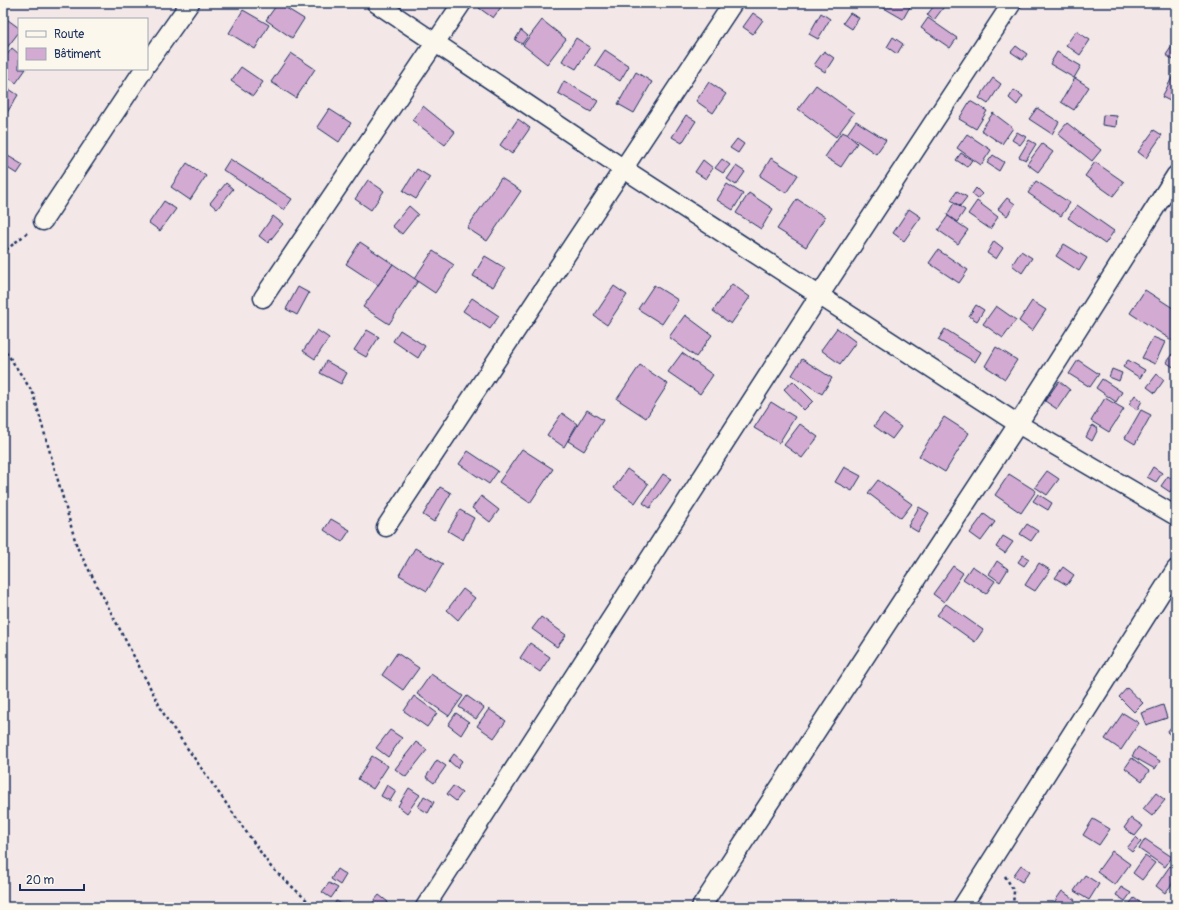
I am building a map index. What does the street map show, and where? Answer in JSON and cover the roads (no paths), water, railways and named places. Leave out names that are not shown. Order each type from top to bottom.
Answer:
[{"type":"street","points":[[148,63],[190,3]]},
{"type":"street","points":[[376,3],[624,169],[1018,424],[1176,516]]},
{"type":"street","points":[[263,298],[462,3]]},
{"type":"street","points":[[386,527],[733,3]]},
{"type":"street","points":[[425,907],[819,296],[1012,3]]},
{"type":"street","points":[[43,221],[143,70]]},
{"type":"street","points":[[701,907],[1018,424],[1176,175]]},
{"type":"street","points":[[962,907],[1176,569]]}]
